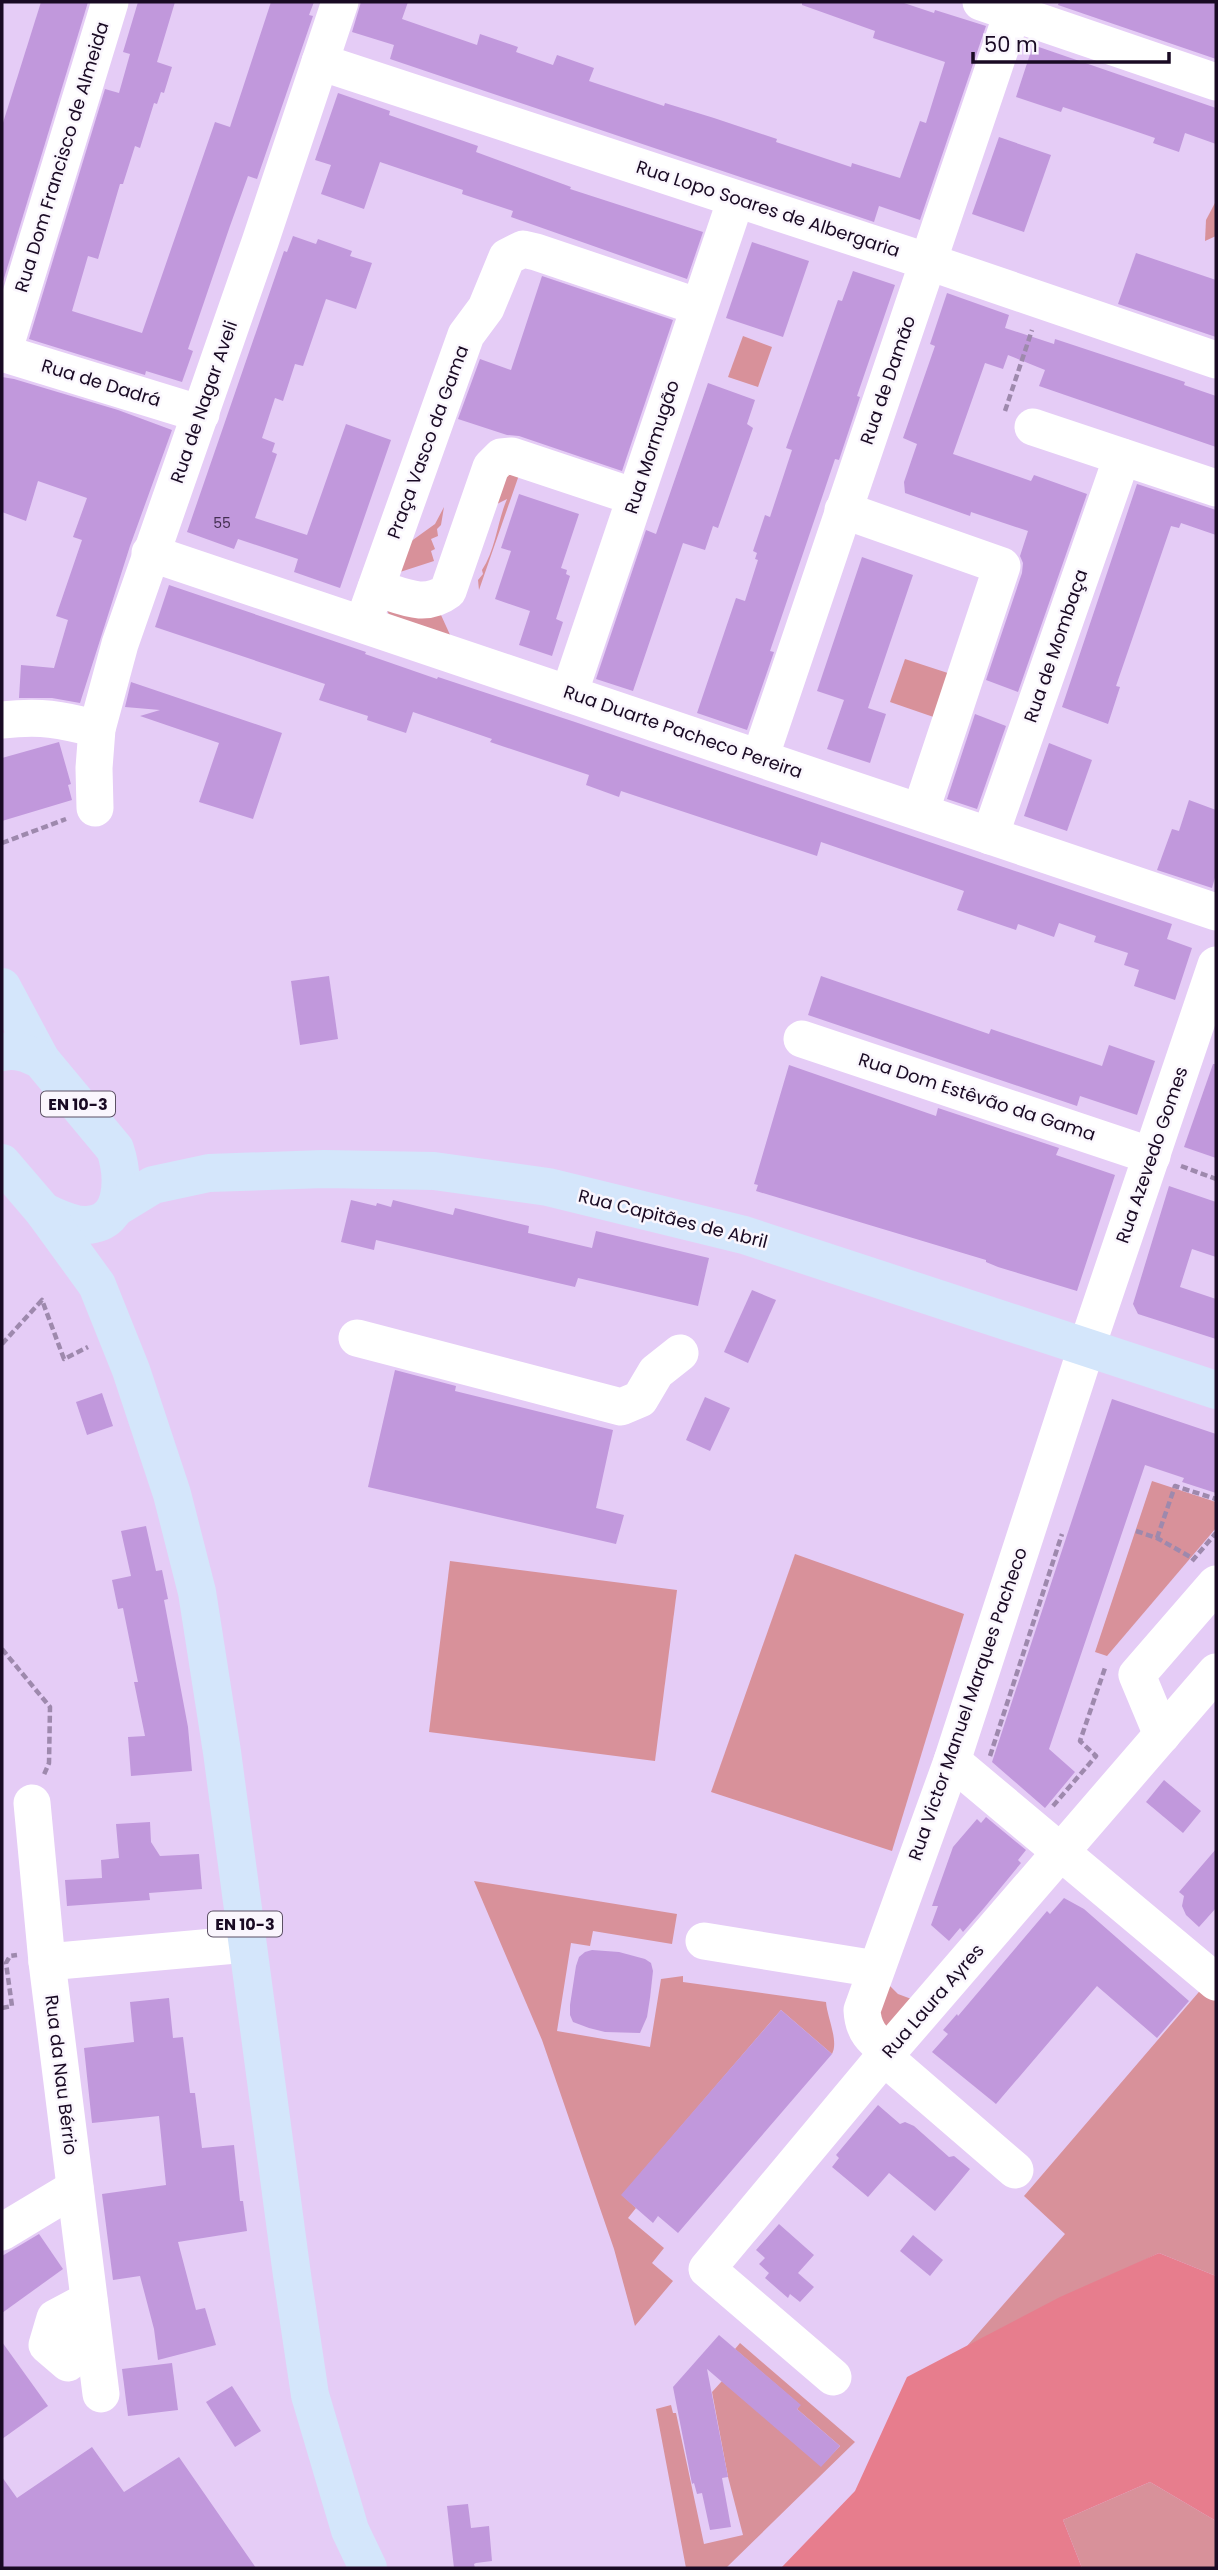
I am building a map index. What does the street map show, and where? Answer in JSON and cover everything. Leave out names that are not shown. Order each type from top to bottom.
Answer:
[{"type":"main road","name":"EN 10-3","points":[[2,988],[41,1059],[115,1149],[121,1167],[121,1187],[110,1214],[97,1285]]},
{"type":"main road","points":[[2,1052],[13,1049],[41,1059]]},
{"type":"main road","points":[[115,1149],[154,1163],[209,1173]]},
{"type":"main road","name":"EN 10-3","points":[[2,1163],[44,1212],[97,1285],[131,1370],[172,1494],[197,1592],[222,1752],[310,2395],[350,2530],[368,2568]]},
{"type":"main road","name":"Rua Capitães de Abril","points":[[110,1214],[153,1185],[209,1173],[324,1169],[434,1171],[548,1187],[744,1235],[1216,1390]]},
{"type":"main road","name":"EN 10-3","points":[[44,1212],[87,1225],[110,1214]]},
{"type":"street","name":"Rua Dom Francisco de Almeida","points":[[2,353],[110,2]]},
{"type":"street","name":"Rua de Nagar Aveli","points":[[95,808],[97,729],[120,644],[340,2]]},
{"type":"street","points":[[1004,5],[1216,82]]},
{"type":"street","name":"Rua de Damão","points":[[760,758],[929,262],[1004,5]]},
{"type":"street","name":"Rua Lopo Soares de Albergaria","points":[[320,62],[929,262],[1216,360]]},
{"type":"street","name":"Rua Mormugão","points":[[569,694],[736,200]]},
{"type":"street","name":"Praça Vasco da Gama","points":[[363,624],[466,335],[485,308],[507,257],[523,249],[536,252],[699,307]]},
{"type":"street","name":"Rua de Dadrá","points":[[2,353],[201,414]]},
{"type":"street","points":[[1033,427],[1216,488]]},
{"type":"street","points":[[376,587],[419,601],[436,600],[448,591],[491,467],[501,457],[512,456],[635,497]]},
{"type":"street","name":"Rua de Mombaça","points":[[990,836],[1122,457]]},
{"type":"street","points":[[843,510],[1002,566],[926,795]]},
{"type":"street","name":"Rua Duarte Pacheco Pereira","points":[[150,553],[1216,912]]},
{"type":"street","points":[[2,720],[36,717],[70,721],[97,729]]},
{"type":"street","name":"Rua Azevedo Gomes","points":[[1087,1346],[1216,965]]},
{"type":"street","name":"Rua Dom Estêvão da Gama","points":[[802,1039],[1152,1156]]},
{"type":"street","points":[[357,1338],[621,1407],[640,1399],[656,1372],[680,1353]]},
{"type":"street","name":"Rua Victor Manuel Marques Pacheco","points":[[886,2055],[869,2036],[863,2024],[862,2010],[952,1761],[1087,1346]]},
{"type":"street","points":[[1162,1735],[1137,1675],[1198,1571]]},
{"type":"street","name":"Rua Laura Ayres","points":[[833,2377],[707,2269],[886,2055],[1216,1672]]},
{"type":"street","points":[[952,1761],[1216,1982]]},
{"type":"street","name":"Rua da Nau Bérrio","points":[[32,1802],[47,1962],[101,2394]]},
{"type":"street","points":[[704,1941],[876,1969]]},
{"type":"street","points":[[47,1962],[247,1944]]},
{"type":"street","points":[[886,2055],[1015,2170]]},
{"type":"street","points":[[2,2232],[75,2188]]},
{"type":"path","points":[[1033,326],[1003,417],[1033,427]]},
{"type":"path","points":[[2,843],[95,808]]},
{"type":"path","points":[[1152,1156],[1216,1179]]},
{"type":"path","points":[[2,1344],[42,1300],[64,1359],[99,1342]]},
{"type":"path","points":[[1157,1538],[1175,1486],[1216,1499]]},
{"type":"path","points":[[988,1762],[1063,1529]]},
{"type":"path","points":[[1136,1531],[1157,1538],[1198,1571],[1216,1533]]},
{"type":"path","points":[[2,1649],[50,1707],[49,1763],[32,1802]]},
{"type":"path","points":[[1047,1813],[1096,1756],[1080,1741],[1108,1661]]},
{"type":"shaded area","points":[[1216,201],[1216,236],[1205,241],[1206,220]]},
{"type":"shaded area","points":[[743,336],[772,347],[758,387],[728,377]]},
{"type":"shaded area","points":[[502,470],[519,475],[479,590],[478,580],[483,574],[482,570],[507,499],[487,509]]},
{"type":"shaded area","points":[[444,507],[441,525],[437,529],[438,536],[431,539],[435,549],[431,551],[434,561],[397,573],[410,542],[435,524]]},
{"type":"shaded area","points":[[386,607],[441,615],[451,637],[389,615]]},
{"type":"shaded area","points":[[905,659],[960,677],[948,722],[890,702]]},
{"type":"shaded area","points":[[1152,1481],[1216,1502],[1216,1528],[1107,1656],[1095,1652]]},
{"type":"shaded area","points":[[795,1554],[964,1614],[892,1851],[711,1792]]},
{"type":"shaded area","points":[[450,1561],[677,1590],[655,1761],[429,1732]]},
{"type":"shaded area","points":[[474,1881],[677,1914],[672,1944],[593,1931],[590,1946],[571,1943],[557,2031],[650,2047],[661,1979],[683,1976],[683,1982],[826,2002],[834,2043],[832,2054],[781,2010],[622,2195],[636,2208],[628,2218],[664,2248],[652,2263],[673,2281],[635,2326],[614,2249],[542,2040]]},
{"type":"shaded area","points":[[883,1979],[898,1994],[914,2000],[887,2030],[872,2008]]},
{"type":"shaded area","points":[[1204,1986],[1216,1997],[1216,2276],[1159,2253],[967,2346],[1065,2234],[1024,2196]]},
{"type":"shaded area","points":[[1159,2253],[1216,2276],[1216,2521],[1150,2482],[1063,2520],[1082,2568],[781,2568],[855,2491],[907,2377],[1060,2297]]},
{"type":"shaded area","points":[[740,2343],[855,2442],[726,2568],[686,2568],[656,2409],[671,2405],[673,2413],[676,2413],[704,2544],[743,2535],[728,2477],[712,2392],[722,2381],[821,2466],[840,2446],[797,2409],[800,2405],[735,2349]]},
{"type":"shaded area","points":[[1150,2482],[1216,2521],[1216,2568],[1082,2568],[1063,2520]]},
{"type":"building","points":[[41,2],[88,2],[2,285],[2,126]]},
{"type":"building","points":[[138,2],[175,2],[157,62],[172,67],[164,93],[161,92],[157,104],[154,103],[140,148],[135,146],[123,184],[120,184],[98,259],[88,256],[72,311],[142,333],[215,122],[230,127],[271,2],[314,2],[309,15],[313,16],[257,179],[248,176],[230,226],[188,349],[193,351],[182,382],[146,371],[145,375],[29,339],[105,89],[119,93],[130,54],[123,52]]},
{"type":"building","points":[[361,2],[408,2],[402,19],[477,45],[480,34],[518,47],[516,52],[553,65],[557,55],[594,68],[589,81],[664,106],[665,103],[714,118],[851,167],[852,163],[900,178],[920,121],[926,123],[945,62],[873,38],[875,31],[802,5],[802,2],[901,2],[986,26],[920,220],[879,206],[874,222],[390,59],[394,45],[352,32]]},
{"type":"building","points":[[1059,2],[1216,2],[1216,59],[1058,5]]},
{"type":"building","points":[[1033,45],[1216,108],[1216,144],[1185,133],[1179,152],[1153,143],[1155,138],[1123,127],[1063,107],[1061,112],[1016,97]]},
{"type":"building","points":[[338,93],[390,111],[389,115],[478,146],[476,152],[571,187],[570,189],[703,232],[687,279],[511,217],[513,211],[462,194],[463,190],[380,162],[364,209],[321,194],[331,165],[315,160]]},
{"type":"building","points":[[999,137],[1051,155],[1024,232],[972,214]]},
{"type":"building","points":[[293,236],[316,244],[318,239],[352,251],[350,256],[372,263],[356,309],[326,299],[303,366],[295,364],[283,401],[275,398],[262,438],[275,443],[272,452],[277,454],[255,518],[307,535],[346,424],[391,440],[340,588],[294,572],[298,559],[238,539],[234,549],[187,532],[284,251],[287,252]]},
{"type":"building","points":[[752,242],[809,261],[783,337],[726,318]]},
{"type":"building","points":[[1136,253],[1216,280],[1216,337],[1118,304]]},
{"type":"building","points":[[853,271],[895,285],[857,396],[860,397],[839,460],[835,459],[770,651],[774,652],[747,730],[697,713],[736,598],[745,601],[758,560],[755,559],[757,553],[753,551],[765,515],[770,517],[792,450],[786,448],[838,300],[842,301]]},
{"type":"building","points":[[542,276],[673,320],[622,471],[519,436],[507,435],[458,419],[480,359],[511,370]]},
{"type":"building","points":[[947,293],[1009,315],[1005,328],[1054,344],[1055,339],[1185,382],[1184,385],[1216,396],[1216,447],[1039,386],[1045,370],[1008,355],[1003,369],[985,363],[953,454],[1031,481],[1034,475],[1087,494],[1018,692],[986,680],[1022,573],[1023,563],[1020,556],[1028,531],[971,512],[970,516],[905,493],[904,482],[917,444],[903,438],[935,346],[930,344]]},
{"type":"building","points":[[2,377],[118,410],[172,430],[130,546],[80,703],[52,698],[19,698],[21,665],[54,668],[68,620],[56,616],[82,540],[73,537],[87,498],[38,481],[26,521],[2,512]]},
{"type":"building","points":[[708,383],[755,400],[747,424],[753,428],[718,528],[713,526],[705,550],[683,543],[633,691],[596,679],[646,530],[656,534]]},
{"type":"building","points":[[1137,484],[1216,510],[1216,535],[1181,523],[1179,528],[1171,526],[1116,686],[1120,687],[1108,724],[1062,707]]},
{"type":"building","points":[[519,494],[579,514],[561,568],[567,570],[566,574],[570,576],[556,619],[563,622],[552,656],[519,645],[530,611],[495,599],[511,551],[501,548]]},
{"type":"building","points":[[862,557],[913,575],[868,708],[886,714],[870,763],[827,749],[844,700],[817,691]]},
{"type":"building","points":[[169,585],[437,679],[438,677],[575,722],[1172,924],[1167,939],[1192,948],[1175,1000],[1134,986],[1139,970],[1124,965],[1128,953],[1094,942],[1096,936],[1059,923],[1054,937],[1018,924],[1016,930],[957,910],[964,891],[821,842],[817,856],[621,791],[619,797],[586,785],[589,775],[490,742],[492,739],[413,712],[406,733],[367,720],[368,716],[319,700],[325,684],[155,627]]},
{"type":"building","points":[[131,682],[282,733],[253,819],[199,802],[219,743],[140,716],[160,710],[125,707]]},
{"type":"building","points":[[975,714],[1006,726],[977,809],[947,799]]},
{"type":"building","points":[[59,742],[71,784],[68,785],[72,800],[2,821],[2,758]]},
{"type":"building","points":[[1049,743],[1092,760],[1067,831],[1024,816]]},
{"type":"building","points":[[1189,800],[1216,810],[1216,874],[1212,888],[1157,870],[1172,829],[1179,831]]},
{"type":"building","points":[[329,976],[338,1039],[300,1045],[291,981]]},
{"type":"building","points":[[821,976],[989,1034],[991,1029],[1102,1066],[1109,1045],[1155,1061],[1137,1115],[1080,1096],[1077,1106],[808,1015]]},
{"type":"building","points":[[1213,1064],[1216,1064],[1216,1158],[1184,1147]]},
{"type":"building","points":[[789,1065],[936,1116],[938,1108],[1059,1148],[1056,1155],[1115,1175],[1077,1291],[998,1267],[986,1260],[756,1191],[758,1185],[754,1184]]},
{"type":"building","points":[[1169,1186],[1216,1202],[1216,1257],[1192,1249],[1180,1287],[1216,1299],[1216,1339],[1138,1314],[1133,1304]]},
{"type":"building","points":[[351,1200],[391,1207],[393,1200],[453,1215],[455,1208],[529,1226],[528,1233],[592,1248],[596,1231],[709,1258],[698,1306],[578,1278],[575,1287],[376,1240],[374,1250],[341,1242]]},
{"type":"building","points":[[752,1290],[776,1300],[748,1363],[724,1352]]},
{"type":"building","points":[[395,1370],[456,1386],[455,1391],[613,1430],[596,1508],[624,1515],[616,1544],[368,1487]]},
{"type":"building","points":[[102,1393],[113,1426],[87,1435],[76,1402]]},
{"type":"building","points":[[705,1397],[730,1408],[710,1451],[686,1440]]},
{"type":"building","points":[[1112,1399],[1216,1434],[1216,1493],[1182,1482],[1184,1478],[1145,1465],[1049,1749],[1075,1772],[1045,1808],[992,1762]]},
{"type":"building","points":[[146,1526],[156,1571],[162,1570],[168,1599],[164,1600],[188,1727],[192,1771],[131,1776],[128,1737],[145,1736],[134,1682],[138,1682],[123,1608],[118,1609],[112,1580],[131,1576],[121,1531]]},
{"type":"building","points":[[1164,1780],[1201,1811],[1183,1833],[1146,1802]]},
{"type":"building","points":[[986,1817],[1026,1850],[1018,1860],[1021,1863],[984,1908],[963,1932],[960,1928],[949,1941],[931,1925],[938,1906],[932,1906],[953,1847],[977,1819],[981,1823]]},
{"type":"building","points":[[150,1822],[151,1842],[160,1856],[199,1854],[202,1889],[149,1893],[150,1900],[67,1906],[65,1880],[102,1878],[101,1860],[119,1858],[116,1824]]},
{"type":"building","points":[[1216,1849],[1216,1908],[1199,1927],[1186,1915],[1182,1906],[1184,1896],[1179,1892]]},
{"type":"building","points":[[1064,1898],[1084,1909],[1189,2001],[1157,2038],[1097,1986],[996,2104],[932,2052],[948,2034],[943,2030],[1047,1911],[1050,1914]]},
{"type":"building","points":[[592,1950],[619,1952],[651,1963],[653,1971],[650,1998],[647,2017],[640,2033],[605,2032],[573,2022],[570,2005],[576,1966],[579,1957]]},
{"type":"building","points":[[169,1998],[173,2038],[183,2037],[190,2093],[195,2093],[202,2148],[234,2145],[240,2201],[243,2201],[247,2231],[178,2242],[196,2310],[205,2308],[216,2345],[158,2360],[154,2329],[140,2276],[113,2280],[102,2194],[166,2185],[159,2116],[92,2123],[84,2048],[134,2042],[130,2002]]},
{"type":"building","points":[[781,2010],[832,2054],[678,2233],[658,2216],[653,2223],[621,2195]]},
{"type":"building","points":[[878,2105],[900,2124],[905,2122],[914,2126],[949,2157],[954,2156],[970,2169],[935,2211],[889,2173],[868,2197],[832,2167],[839,2158],[836,2155]]},
{"type":"building","points":[[779,2224],[814,2255],[798,2273],[814,2287],[800,2302],[790,2294],[788,2298],[765,2278],[769,2273],[759,2264],[765,2258],[756,2250]]},
{"type":"building","points":[[39,2234],[63,2269],[2,2313],[2,2256]]},
{"type":"building","points":[[913,2235],[943,2260],[930,2276],[900,2251]]},
{"type":"building","points":[[719,2335],[801,2405],[797,2409],[840,2446],[821,2467],[707,2369],[728,2477],[722,2478],[731,2527],[710,2530],[702,2493],[697,2494],[694,2483],[692,2484],[673,2387]]},
{"type":"building","points":[[2,2342],[48,2406],[2,2439]]},
{"type":"building","points":[[172,2363],[178,2410],[128,2416],[122,2369]]},
{"type":"building","points":[[232,2386],[261,2431],[235,2447],[206,2402]]},
{"type":"building","points":[[92,2447],[124,2492],[179,2457],[256,2568],[2,2568],[2,2477],[17,2498]]},
{"type":"building","points":[[468,2504],[471,2528],[489,2526],[492,2561],[476,2563],[475,2568],[454,2568],[447,2506]]}]
